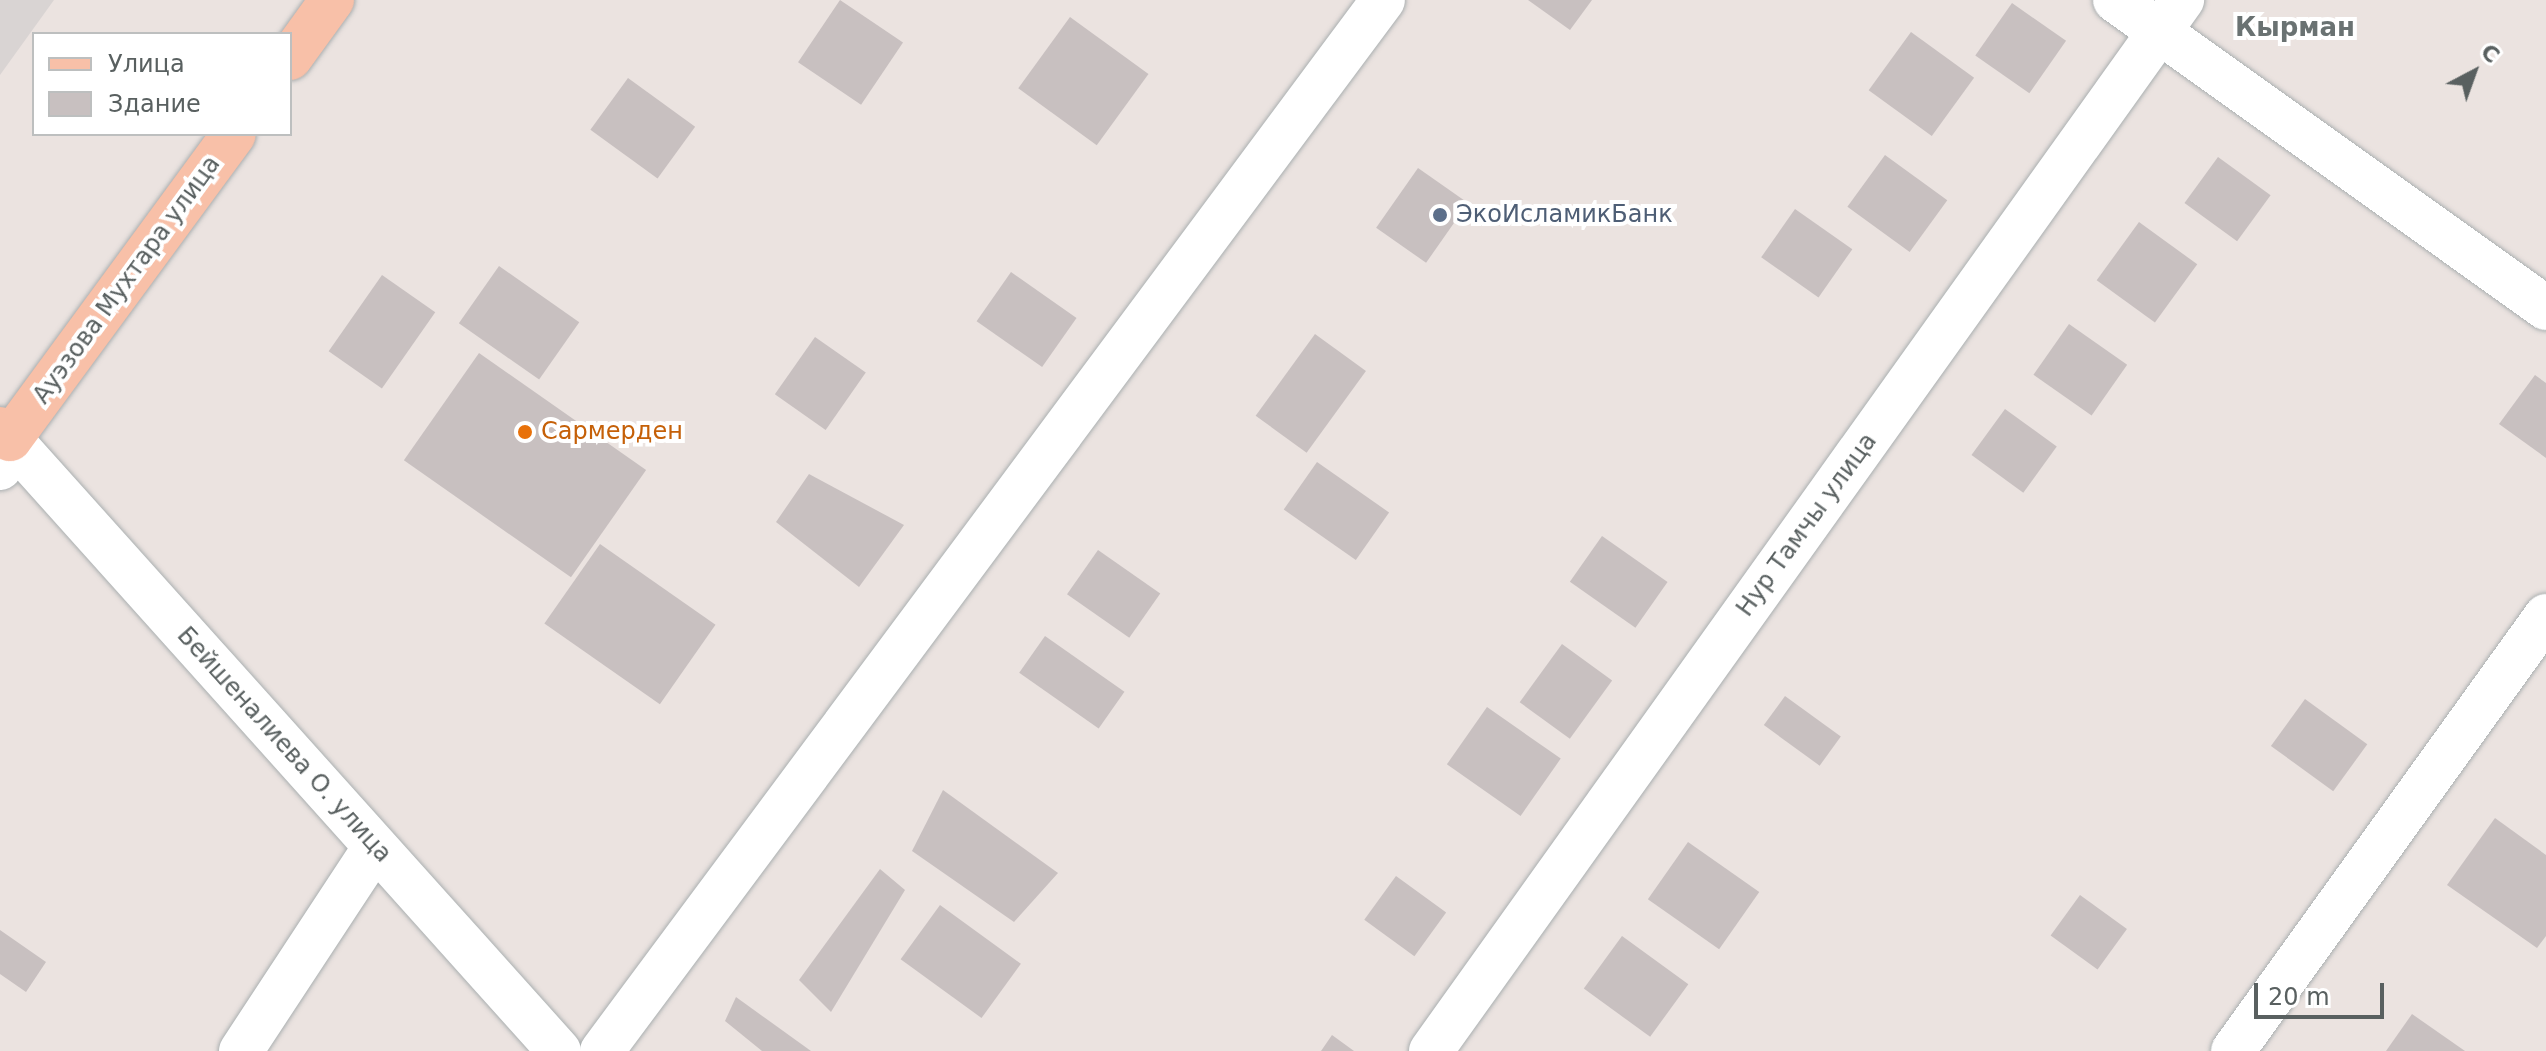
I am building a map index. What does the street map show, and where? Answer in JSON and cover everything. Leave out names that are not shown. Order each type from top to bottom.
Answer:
[{"type":"main road","points":[[292,55],[332,0]]},
{"type":"main road","name":"Ауэзова Мухтара улица","points":[[3,446],[233,136]]},
{"type":"street","points":[[602,1051],[1383,0]]},
{"type":"street","points":[[2115,0],[2171,16],[2546,308]]},
{"type":"street","name":"Нур Тамчы улица","points":[[1431,1051],[2171,16]]},
{"type":"street","name":"Бейшеналиева О. улица","points":[[3,446],[375,847],[559,1051]]},
{"type":"street","points":[[2233,1051],[2546,616]]},
{"type":"street","points":[[241,1051],[375,847]]},
{"type":"shaded area","points":[[0,0],[54,0],[0,75]]},
{"type":"building","points":[[840,0],[903,42],[861,105],[798,62]]},
{"type":"building","points":[[1528,0],[1592,0],[1570,30]]},
{"type":"building","points":[[2012,3],[2066,41],[2029,93],[1975,55]]},
{"type":"building","points":[[1070,17],[1148,74],[1097,145],[1018,88]]},
{"type":"building","points":[[1911,32],[1974,78],[1932,136],[1869,90]]},
{"type":"building","points":[[628,78],[695,127],[658,179],[590,130]]},
{"type":"building","points":[[1885,155],[1947,200],[1910,252],[1847,207]]},
{"type":"building","points":[[2218,157],[2271,195],[2237,241],[2184,203]]},
{"type":"building","points":[[1418,168],[1468,203],[1426,263],[1376,228]]},
{"type":"building","points":[[1795,209],[1852,249],[1818,297],[1761,257]]},
{"type":"building","points":[[2139,222],[2197,264],[2155,323],[2097,280]]},
{"type":"building","points":[[499,266],[579,322],[539,380],[459,323]]},
{"type":"building","points":[[1011,272],[1077,318],[1042,367],[977,321]]},
{"type":"building","points":[[382,275],[435,312],[382,388],[329,351]]},
{"type":"building","points":[[2069,324],[2127,365],[2092,416],[2033,375]]},
{"type":"building","points":[[1315,334],[1366,371],[1307,453],[1256,416]]},
{"type":"building","points":[[815,337],[866,373],[826,430],[775,394]]},
{"type":"building","points":[[479,353],[646,470],[571,577],[404,460]]},
{"type":"building","points":[[2535,375],[2546,383],[2546,458],[2499,424]]},
{"type":"building","points":[[2005,409],[2057,447],[2023,493],[1971,455]]},
{"type":"building","points":[[1317,462],[1389,512],[1356,560],[1284,510]]},
{"type":"building","points":[[809,474],[904,525],[859,587],[776,522]]},
{"type":"building","points":[[1602,536],[1668,582],[1635,628],[1570,582]]},
{"type":"building","points":[[600,544],[716,625],[660,704],[544,623]]},
{"type":"building","points":[[1098,550],[1160,594],[1129,638],[1067,594]]},
{"type":"building","points":[[1045,636],[1124,692],[1099,728],[1019,673]]},
{"type":"building","points":[[1562,644],[1612,680],[1570,739],[1520,702]]},
{"type":"building","points":[[1785,696],[1841,737],[1820,766],[1764,725]]},
{"type":"building","points":[[2305,699],[2367,744],[2333,791],[2271,746]]},
{"type":"building","points":[[1487,707],[1561,759],[1521,816],[1447,764]]},
{"type":"building","points":[[943,790],[1058,873],[1014,922],[912,851]]},
{"type":"building","points":[[2495,818],[2546,855],[2546,936],[2537,948],[2447,885]]},
{"type":"building","points":[[1688,842],[1759,892],[1719,949],[1648,899]]},
{"type":"building","points":[[880,869],[905,890],[831,1012],[799,980]]},
{"type":"building","points":[[1396,876],[1446,912],[1414,956],[1364,920]]},
{"type":"building","points":[[2080,895],[2127,929],[2098,970],[2051,935]]},
{"type":"building","points":[[940,905],[1021,964],[982,1018],[901,959]]},
{"type":"building","points":[[0,930],[46,962],[26,992],[0,974]]},
{"type":"building","points":[[1622,936],[1688,984],[1650,1037],[1584,989]]},
{"type":"building","points":[[736,997],[811,1051],[762,1051],[725,1021]]},
{"type":"building","points":[[2412,1014],[2465,1051],[2386,1051]]},
{"type":"building","points":[[1332,1035],[1354,1051],[1321,1051]]},
{"type":"place","name":"ЭкоИсламикБанк","points":[[1440,215]]},
{"type":"place","name":"Сармерден","points":[[525,432]]},
{"type":"district","name":"Кырман","points":[[2295,28]]}]
